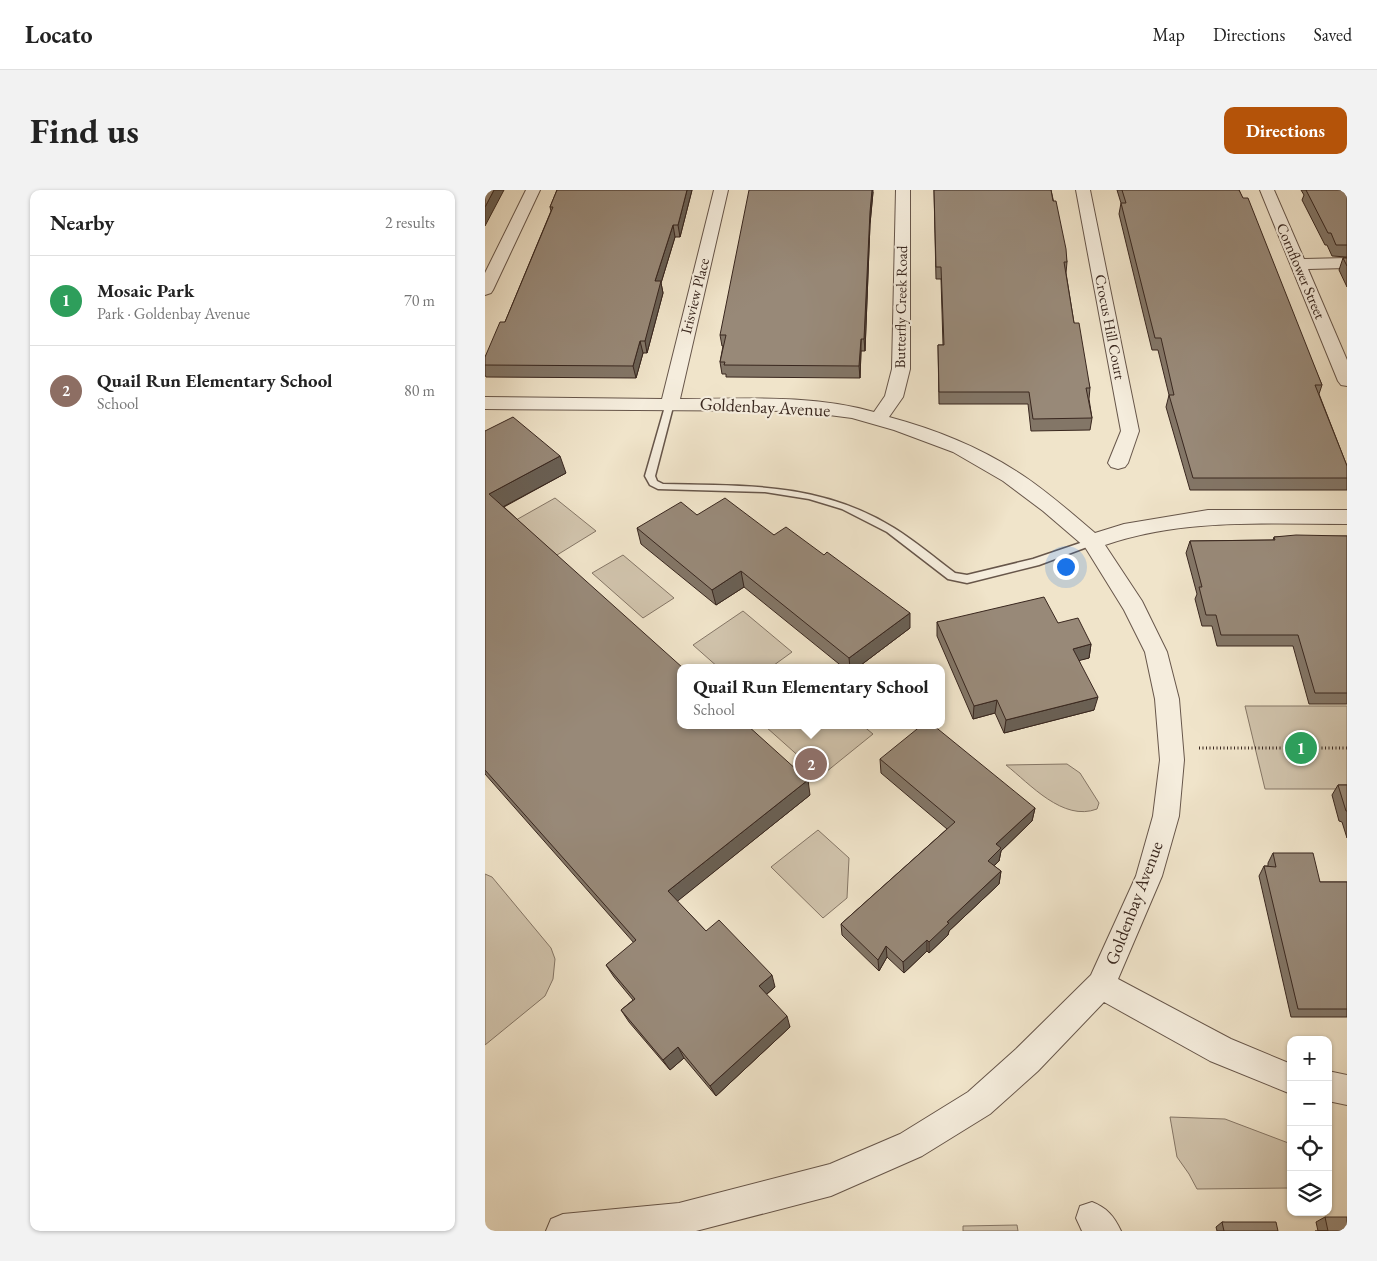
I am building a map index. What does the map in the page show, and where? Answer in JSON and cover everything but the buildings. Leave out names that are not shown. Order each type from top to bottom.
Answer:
[{"type":"street","points":[[485,290],[533,190]]},
{"type":"street","name":"Irisview Place","points":[[670,403],[721,190]]},
{"type":"street","name":"Butterfly Creek Road","points":[[879,419],[894,397],[901,369],[903,190]]},
{"type":"street","name":"Crocus Hill Court","points":[[1083,190],[1130,431],[1118,463]]},
{"type":"street","name":"Cornflower Street","points":[[1267,190],[1347,380]]},
{"type":"street","points":[[1298,264],[1347,263]]},
{"type":"street","name":"Goldenbay Avenue","points":[[485,404],[670,403],[798,405],[853,412],[879,419],[959,448],[1009,476],[1050,506],[1092,542],[1134,606],[1156,652],[1167,699],[1171,760],[1166,816],[1149,876],[1101,985],[1027,1060],[979,1103],[911,1145],[831,1180],[679,1219],[563,1231]]},
{"type":"street","points":[[1092,542],[1124,531],[1208,517],[1347,517]]},
{"type":"street","points":[[1101,985],[1221,1050],[1287,1077]]},
{"type":"street","points":[[1332,1087],[1347,1090]]},
{"type":"lane","points":[[670,403],[650,476],[653,483],[661,487],[765,488],[810,496],[845,507],[890,530],[952,576],[967,579],[1035,562],[1092,542]]},
{"type":"path","points":[[1171,748],[1347,748]]},
{"type":"shaded area","points":[[555,498],[596,531],[557,555],[516,520]]},
{"type":"shaded area","points":[[623,555],[674,598],[643,618],[592,573]]},
{"type":"shaded area","points":[[743,611],[792,652],[776,664],[714,664],[693,645]]},
{"type":"shaded area","points":[[1245,706],[1347,706],[1347,789],[1265,789]]},
{"type":"shaded area","points":[[768,729],[867,729],[873,734],[821,776]]},
{"type":"shaded area","points":[[1067,764],[1080,773],[1099,803],[1097,809],[1084,812],[1060,806],[1036,791],[1006,765]]},
{"type":"shaded area","points":[[818,830],[849,858],[847,898],[823,918],[771,867]]},
{"type":"shaded area","points":[[485,874],[492,877],[551,948],[555,959],[553,979],[545,996],[485,1045]]},
{"type":"shaded area","points":[[1170,1117],[1225,1119],[1287,1142],[1287,1188],[1197,1189],[1177,1157]]},
{"type":"shaded area","points":[[1017,1225],[1018,1231],[963,1231],[963,1226]]},
{"type":"place","name":"Mosaic Park","points":[[1301,748]]},
{"type":"place","name":"Quail Run Elementary School","points":[[811,764]]}]
